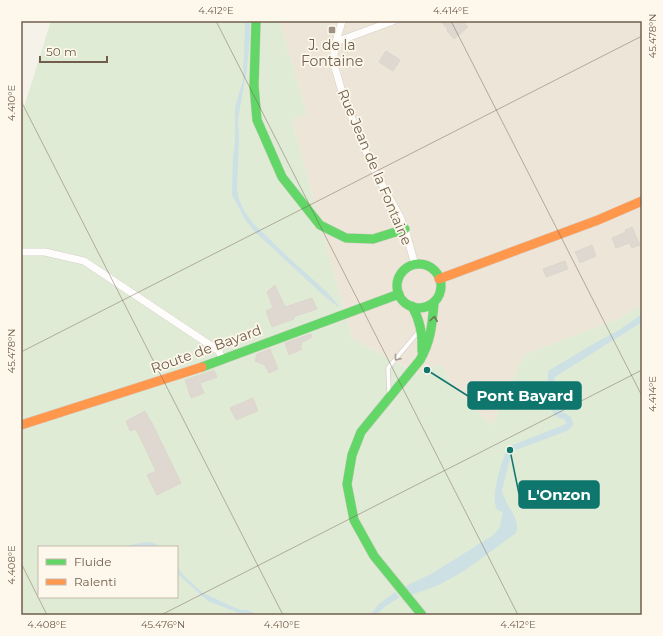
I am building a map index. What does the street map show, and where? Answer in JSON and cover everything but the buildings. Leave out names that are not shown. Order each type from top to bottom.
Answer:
[{"type":"main road","points":[[256,21],[254,86],[257,120],[282,177],[320,225],[346,238],[373,240],[404,229]]},
{"type":"main road","points":[[439,279],[598,220],[642,201]]},
{"type":"main road","points":[[414,265],[430,266],[436,272],[439,279],[441,288],[440,295],[434,303],[424,307],[412,306],[406,303],[399,294],[397,286],[398,279],[402,273],[414,265]]},
{"type":"main road","name":"Route de Bayard","points":[[21,426],[222,359],[399,294]]},
{"type":"main road","points":[[422,615],[411,599],[374,556],[354,520],[346,484],[352,455],[361,432],[387,398],[420,360],[427,348],[432,329],[434,303]]},
{"type":"main road","points":[[412,306],[418,315],[422,327],[423,343],[420,360]]},
{"type":"street","name":"Rue Jean de la Fontaine","points":[[342,21],[336,42],[333,61],[345,102],[373,168],[399,215],[414,265]]},
{"type":"street","points":[[336,42],[393,21]]},
{"type":"street","points":[[21,252],[45,252],[84,261],[219,352],[222,359]]},
{"type":"lane","points":[[387,398],[388,368],[422,327]]},
{"type":"shaded area","points":[[245,21],[250,21],[250,38],[247,69],[238,119],[239,137],[237,188],[239,199],[245,212],[253,223],[327,292],[339,306],[338,307],[254,231],[246,221],[232,195],[235,107],[243,80]]},
{"type":"shaded area","points":[[279,21],[642,21],[642,304],[620,318],[524,355],[492,425],[451,385],[441,364],[419,374],[352,338],[292,121],[307,113]]},
{"type":"shaded area","points":[[642,314],[642,322],[555,377],[554,380],[559,409],[572,419],[573,425],[567,431],[516,450],[511,455],[502,490],[517,523],[516,533],[464,571],[439,585],[411,595],[404,587],[431,574],[492,536],[499,529],[503,512],[496,508],[495,494],[500,468],[508,447],[566,424],[565,420],[553,414],[548,371],[619,330]]},
{"type":"shaded area","points":[[146,542],[154,543],[158,546],[147,546],[125,546]]},
{"type":"shaded area","points":[[178,568],[185,577],[203,593],[240,610],[248,610],[258,615],[244,615],[208,601],[178,574]]},
{"type":"shaded area","points":[[395,592],[400,597],[376,615],[370,615],[379,604]]},
{"type":"green space","points":[[51,21],[279,21],[307,113],[292,121],[352,338],[418,374],[441,364],[451,385],[492,425],[524,355],[620,318],[642,304],[642,615],[21,615],[21,113]]},
{"type":"traffic: fast","points":[[256,21],[254,86],[257,120],[282,177],[320,225],[346,238],[373,239],[405,229]]},
{"type":"traffic: fast","points":[[419,264],[431,268],[437,274],[441,286],[437,298],[431,304],[419,308],[407,304],[401,298],[397,286],[401,274],[407,268],[419,264]]},
{"type":"traffic: fast","points":[[202,367],[399,294]]},
{"type":"traffic: fast","points":[[422,615],[374,556],[354,520],[347,484],[352,455],[361,432],[420,360],[424,353],[433,319],[434,303]]},
{"type":"traffic: fast","points":[[412,306],[420,327],[422,351]]},
{"type":"traffic: slow","points":[[439,279],[598,220],[642,201]]},
{"type":"traffic: slow","points":[[21,425],[202,367]]},
{"type":"place","name":"J. de la Fontaine","points":[[332,30]]},
{"type":"place","name":"Pont Bayard","points":[[427,370]]},
{"type":"place","name":"L'Onzon","points":[[510,450]]}]
